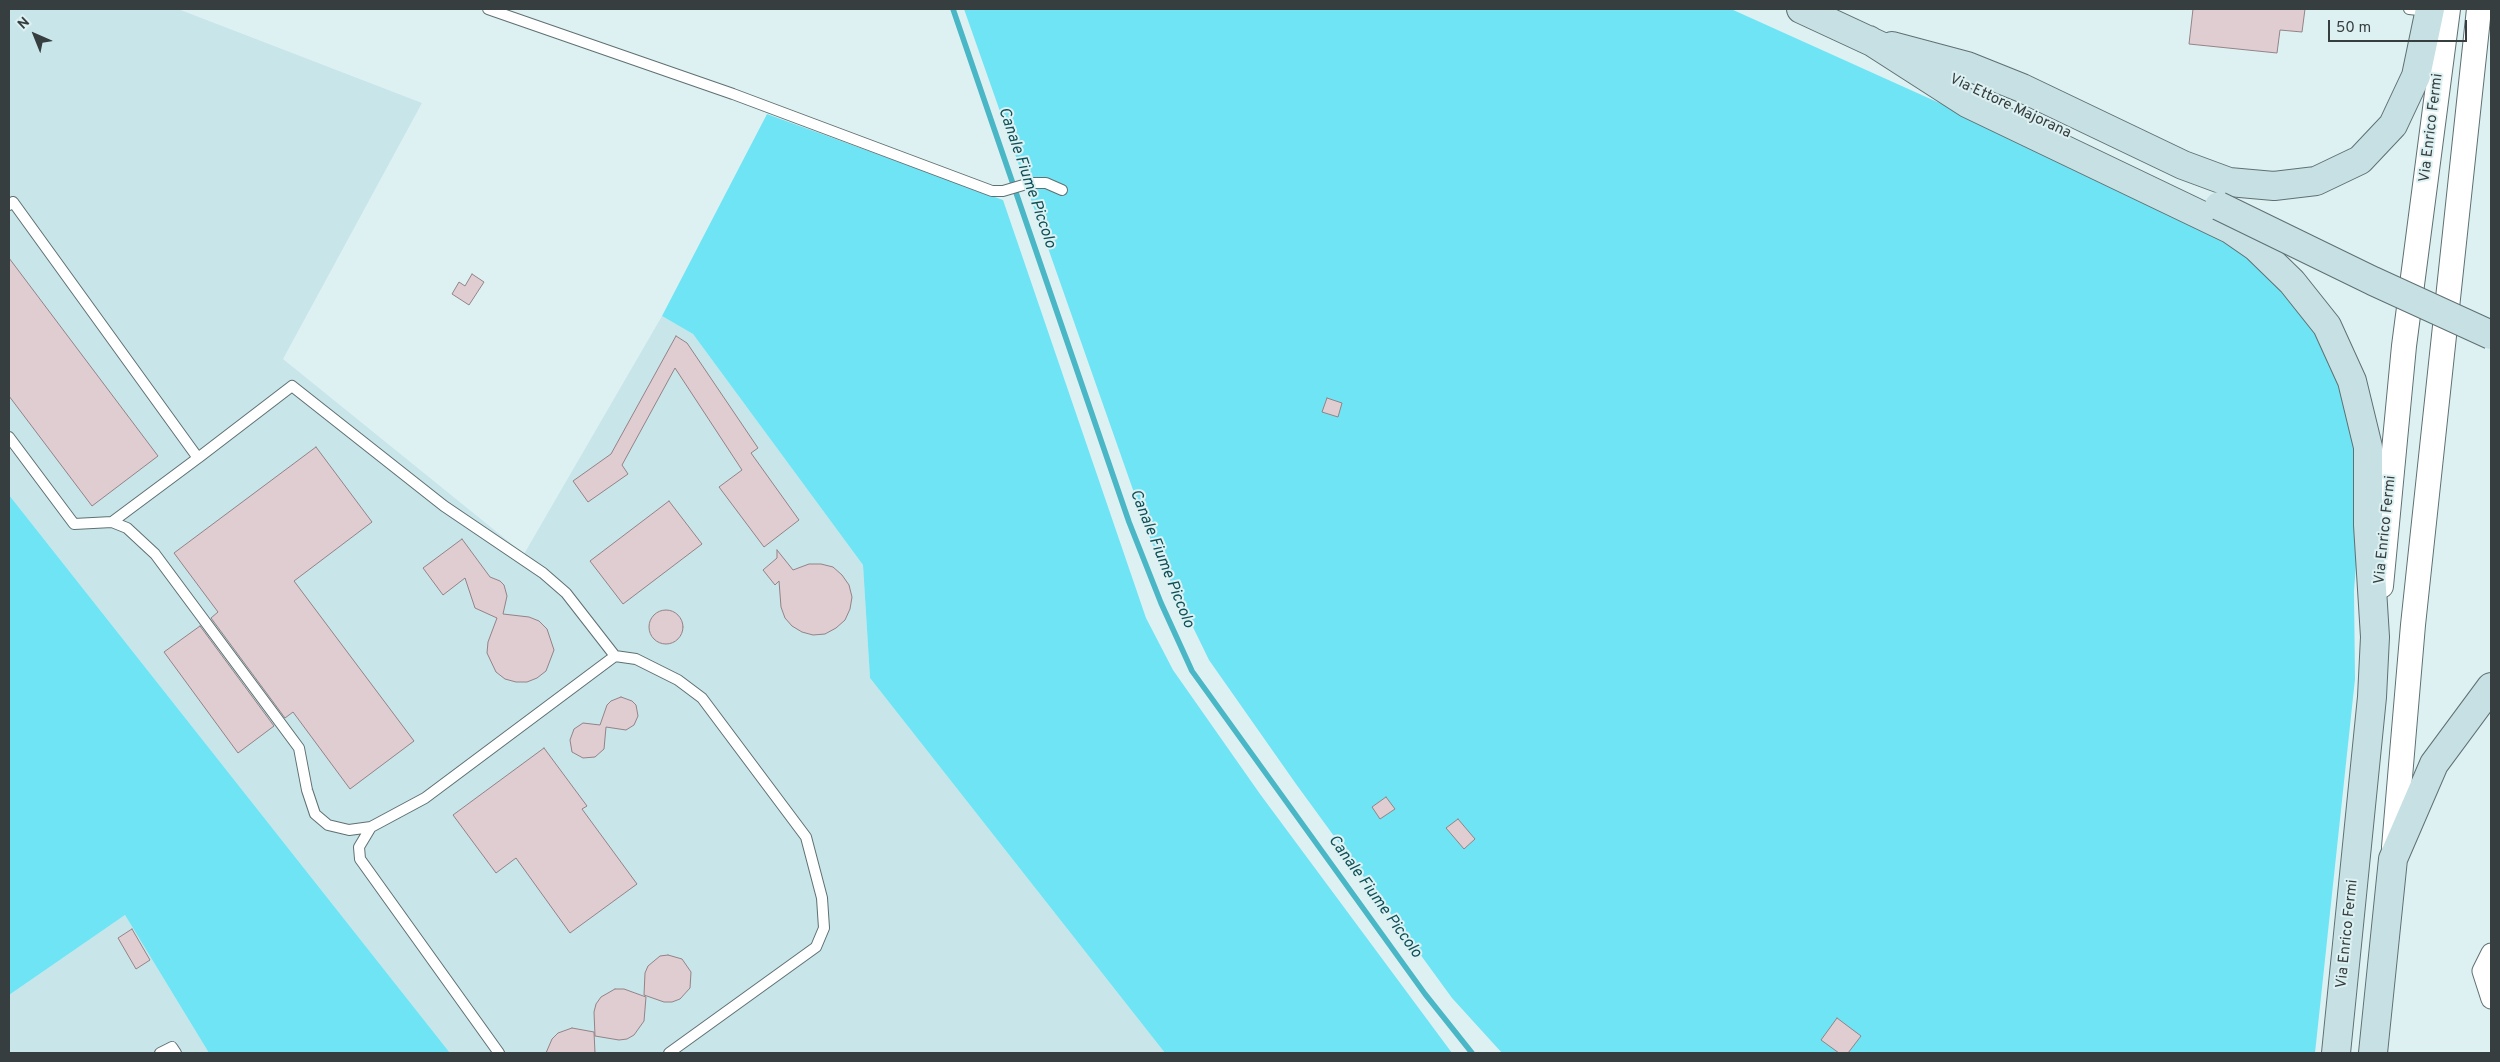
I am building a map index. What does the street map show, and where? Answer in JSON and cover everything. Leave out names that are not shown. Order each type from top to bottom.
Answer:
[{"type":"main road","name":"Via Ettore Majorana","points":[[1801,9],[2373,281],[2491,335]]},
{"type":"main road","points":[[1869,40],[1967,66],[2022,88],[2183,165],[2229,182],[2274,186],[2316,181],[2360,160],[2393,125],[2416,76],[2429,9]]},
{"type":"main road","points":[[1869,40],[1967,103],[2230,229],[2256,247],[2292,282],[2327,326],[2352,382],[2368,447],[2368,524],[2375,637]]},
{"type":"main road","name":"Via Enrico Fermi","points":[[2336,1053],[2372,697],[2375,637]]},
{"type":"main road","points":[[2373,1053],[2393,859],[2434,764],[2491,687]]},
{"type":"street","name":"Via Enrico Fermi","points":[[2375,637],[2404,346],[2429,9]]},
{"type":"street","points":[[2393,859],[2413,625],[2479,9]]},
{"type":"street","points":[[2491,953],[2482,971],[2491,999]]},
{"type":"lane","points":[[488,9],[733,94],[992,190],[1003,192],[1030,183],[1046,183],[1062,190]]},
{"type":"lane","points":[[9,205],[13,202],[198,458]]},
{"type":"lane","points":[[112,522],[292,386],[444,506],[543,573],[566,593],[615,656],[636,659],[678,680],[702,698],[806,837],[822,898],[824,928],[816,947],[669,1053]]},
{"type":"lane","points":[[9,437],[74,524],[112,522],[127,528],[155,554],[299,748],[307,790],[315,814],[328,825],[349,830],[371,827],[425,798],[615,656]]},
{"type":"lane","points":[[371,827],[359,847],[360,859],[499,1053]]},
{"type":"lane","points":[[160,1053],[172,1047],[176,1053]]},
{"type":"shaded area","points":[[9,9],[178,9],[422,103],[283,359],[524,554],[662,316],[693,334],[863,565],[870,678],[1165,1053],[450,1053],[9,495]]},
{"type":"shaded area","points":[[964,9],[1731,9],[2088,170],[2251,250],[2322,331],[2347,390],[2361,496],[2354,591],[2355,679],[2315,1053],[1502,1053],[1452,998],[1296,784],[1209,660],[1151,541]]},
{"type":"shaded area","points":[[767,114],[1003,200],[1146,618],[1173,670],[1260,794],[1452,1053],[1165,1053],[870,678],[863,565],[693,334],[662,316]]},
{"type":"shaded area","points":[[9,495],[450,1053],[209,1053],[125,915],[9,995]]},
{"type":"shaded area","points":[[125,915],[209,1053],[9,1053],[9,995]]},
{"type":"building","points":[[2193,9],[2305,9],[2302,32],[2280,30],[2277,53],[2189,44]]},
{"type":"building","points":[[9,258],[158,456],[92,506],[9,396]]},
{"type":"building","points":[[472,274],[484,282],[469,305],[452,294],[459,282],[465,286]]},
{"type":"building","points":[[676,336],[687,343],[758,448],[751,453],[799,520],[764,547],[719,487],[742,470],[675,368],[622,465],[628,474],[588,502],[573,481],[611,454]]},
{"type":"building","points":[[1327,398],[1342,403],[1338,417],[1322,412]]},
{"type":"building","points":[[316,447],[372,522],[294,581],[414,741],[350,789],[293,712],[285,718],[211,618],[218,612],[174,553]]},
{"type":"building","points":[[669,501],[702,544],[623,604],[590,561]]},
{"type":"building","points":[[462,539],[490,577],[504,585],[507,596],[503,614],[529,617],[539,621],[547,629],[554,650],[546,671],[537,678],[527,682],[516,682],[505,679],[496,672],[487,653],[488,642],[497,618],[475,608],[465,578],[443,595],[423,568]]},
{"type":"building","points":[[777,550],[793,570],[809,564],[821,564],[833,567],[842,575],[849,585],[852,597],[850,609],[845,620],[836,628],[825,634],[813,635],[802,632],[792,626],[785,618],[781,607],[779,581],[775,585],[763,570],[777,558]]},
{"type":"building","points":[[666,610],[673,611],[678,615],[682,620],[682,634],[678,639],[673,643],[666,644],[659,643],[654,639],[650,634],[649,627],[650,620],[654,615],[659,611]]},
{"type":"building","points":[[200,626],[274,726],[238,753],[164,652]]},
{"type":"building","points":[[621,697],[632,701],[636,705],[638,716],[634,725],[626,730],[606,727],[604,749],[595,757],[583,758],[572,752],[570,740],[574,729],[583,723],[600,725],[607,705]]},
{"type":"building","points":[[544,748],[587,806],[582,809],[637,884],[570,933],[516,858],[496,873],[453,815]]},
{"type":"building","points":[[1386,797],[1395,809],[1380,819],[1372,807]]},
{"type":"building","points":[[1458,819],[1475,839],[1464,849],[1446,828]]},
{"type":"building","points":[[132,929],[150,960],[136,969],[118,938]]},
{"type":"building","points":[[668,955],[682,959],[691,972],[690,988],[680,999],[664,1002],[644,995],[645,973],[648,966],[660,956]]},
{"type":"building","points":[[615,989],[624,989],[646,997],[644,1021],[634,1035],[627,1039],[619,1040],[595,1036],[594,1012],[596,1004],[601,997]]},
{"type":"building","points":[[1837,1018],[1861,1036],[1848,1053],[1839,1053],[1821,1040]]},
{"type":"building","points":[[572,1028],[594,1032],[595,1053],[546,1053],[552,1039],[558,1033]]},
{"type":"waterway","name":"Canale Fiume Piccolo","points":[[953,9],[1129,522],[1161,603],[1192,671],[1425,994],[1472,1053]]}]
